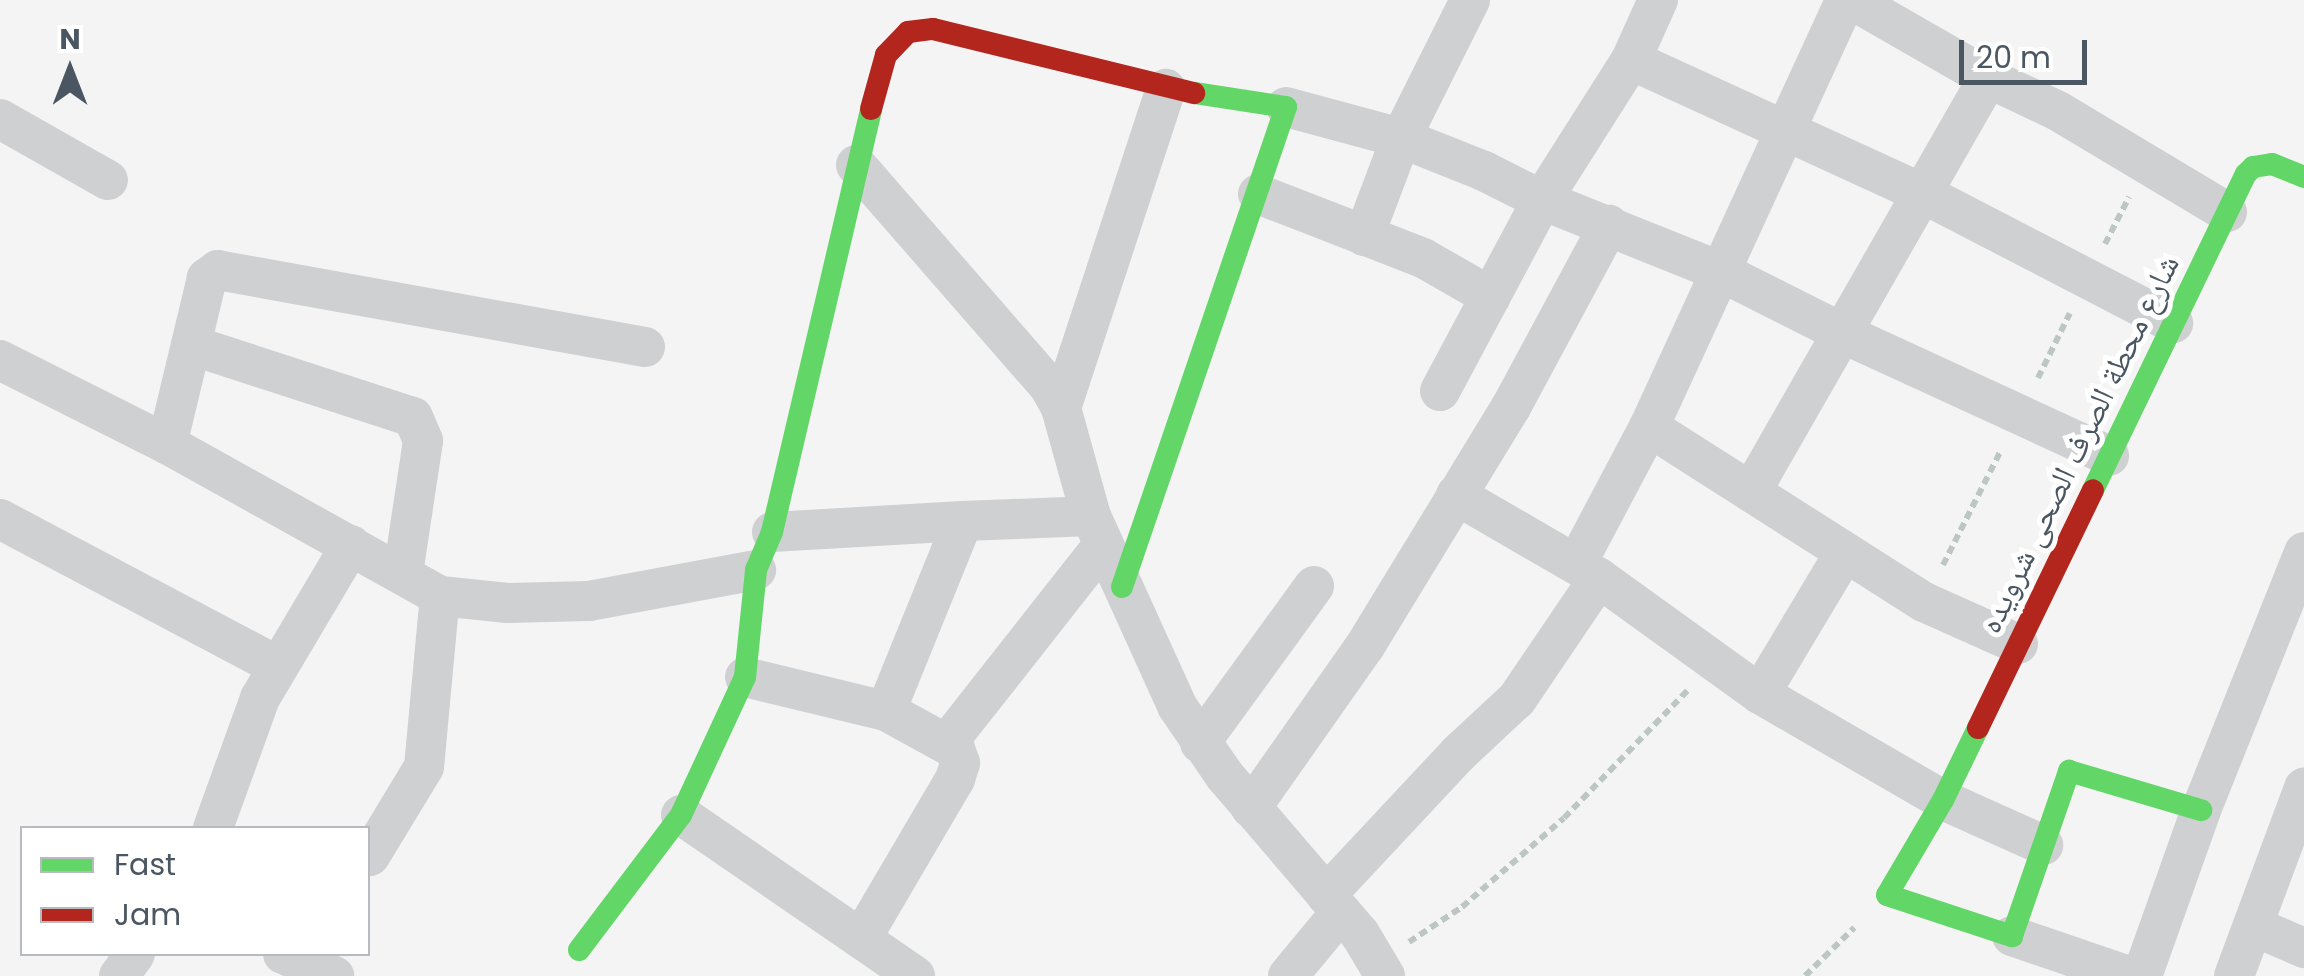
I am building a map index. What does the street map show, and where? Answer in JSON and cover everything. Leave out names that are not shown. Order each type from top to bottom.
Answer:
[{"type":"street","points":[[1364,236],[1401,138],[1470,0]]},
{"type":"street","points":[[1440,391],[1542,200],[1631,60],[1658,0]]},
{"type":"street","points":[[1288,976],[1334,903],[1459,753],[1517,700],[1588,570],[1718,270],[1848,0],[2058,112],[2227,212]]},
{"type":"street","points":[[579,950],[682,816],[745,677],[756,570],[772,532],[856,165],[886,55],[894,43],[916,30],[974,36],[1166,90],[1286,107],[1401,138],[1484,171],[1542,200],[1718,270],[1842,333],[2109,456]]},
{"type":"street","points":[[1631,60],[1922,193],[2173,324]]},
{"type":"street","points":[[1750,492],[1988,78]]},
{"type":"street","points":[[1061,408],[1166,90]]},
{"type":"street","points":[[1122,587],[1286,107]]},
{"type":"street","points":[[0,119],[108,180]]},
{"type":"street","name":"شارع محطة الصرف الصحى شرويده","points":[[1887,895],[1942,800],[2227,212],[2253,167],[2272,164],[2304,176]]},
{"type":"street","points":[[856,165],[1035,366],[1061,408],[1097,530],[1200,743],[1334,903],[1380,967]]},
{"type":"street","points":[[1258,194],[1423,258],[1490,296]]},
{"type":"street","points":[[1251,808],[1365,646],[1511,407],[1608,225]]},
{"type":"street","points":[[167,444],[207,278],[227,270],[646,348]]},
{"type":"street","points":[[191,345],[413,417],[424,441],[402,574]]},
{"type":"street","points":[[0,360],[167,444],[440,596],[508,603],[588,600],[756,570]]},
{"type":"street","points":[[1649,427],[1924,602],[2018,644]]},
{"type":"street","points":[[1456,494],[1588,570],[1760,694],[1942,800],[2044,845]]},
{"type":"street","points":[[0,519],[278,666]]},
{"type":"street","points":[[772,532],[963,521],[1097,530]]},
{"type":"street","points":[[886,711],[963,521]]},
{"type":"street","points":[[948,742],[1097,530]]},
{"type":"street","points":[[214,826],[260,698],[350,545]]},
{"type":"street","points":[[1760,694],[1845,552]]},
{"type":"street","points":[[2142,976],[2201,810],[2304,552]]},
{"type":"street","points":[[1200,743],[1314,586]]},
{"type":"street","points":[[370,856],[424,767],[440,596]]},
{"type":"street","points":[[745,677],[886,711],[948,742],[960,763],[956,779],[863,936]]},
{"type":"street","points":[[2012,936],[2069,771],[2201,810]]},
{"type":"street","points":[[2234,976],[2304,788]]},
{"type":"street","points":[[682,816],[863,936],[915,976]]},
{"type":"street","points":[[1887,895],[2128,976]]},
{"type":"street","points":[[2252,926],[2304,948]]},
{"type":"street","points":[[288,956],[334,976]]},
{"type":"path","points":[[1380,967],[1462,907],[1564,818],[1714,662]]},
{"type":"path","points":[[1806,976],[1887,895]]},
{"type":"traffic: fast","points":[[1122,587],[1286,107],[1194,93]]},
{"type":"traffic: fast","points":[[579,950],[681,815],[745,677],[756,570],[772,532],[871,109]]},
{"type":"traffic: fast","points":[[2093,490],[2246,174],[2253,167],[2272,164],[2304,177]]},
{"type":"traffic: fast","points":[[1978,728],[1943,800],[1887,895],[2012,936],[2069,771],[2201,810]]},
{"type":"traffic: jam","points":[[871,109],[886,55],[908,32],[933,29],[1194,93]]},
{"type":"traffic: jam","points":[[1978,728],[2093,490]]}]
